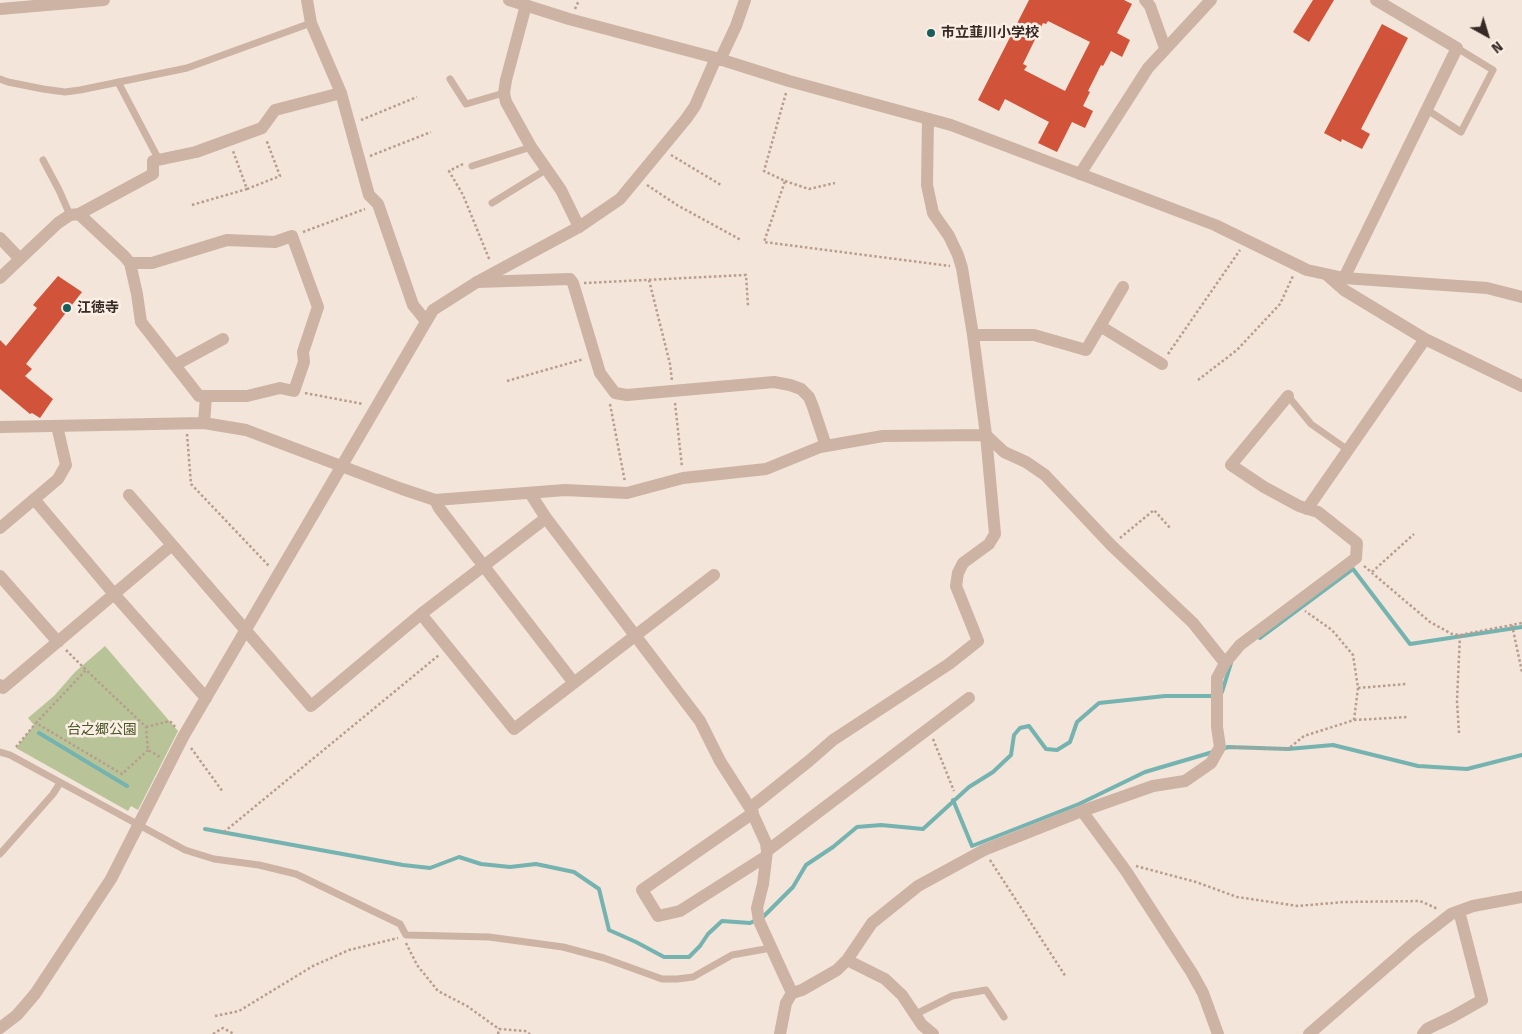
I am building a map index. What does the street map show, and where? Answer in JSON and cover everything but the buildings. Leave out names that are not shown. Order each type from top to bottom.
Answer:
[{"type":"street","points":[[0,9],[66,1],[104,0]]},
{"type":"street","points":[[307,0],[311,23],[341,93],[369,195],[378,204],[413,305],[426,321]]},
{"type":"street","points":[[509,0],[569,19],[951,125],[1215,225],[1298,266],[1327,276],[1487,288],[1522,297]]},
{"type":"street","points":[[0,1028],[18,1015],[35,994],[112,879],[183,737],[433,310],[477,282],[579,226],[620,199],[695,106],[736,26],[745,0]]},
{"type":"street","points":[[1144,0],[1150,6],[1165,48]]},
{"type":"street","points":[[1080,174],[1148,68],[1211,0]]},
{"type":"street","points":[[1344,278],[1456,48],[1376,0]]},
{"type":"street","points":[[526,5],[506,80],[504,93],[506,102],[531,147],[561,190],[579,226]]},
{"type":"street","points":[[0,278],[58,223],[153,174],[153,161],[196,152],[262,128],[276,110],[341,93]]},
{"type":"street","points":[[928,119],[927,185],[933,213],[949,236],[962,268],[986,435],[995,534],[989,544],[963,563],[958,573],[956,586],[978,641],[949,664],[833,740],[751,810],[642,890],[658,916],[680,911],[766,854],[969,698]]},
{"type":"street","points":[[75,215],[130,263],[141,322],[199,396],[247,396],[280,388],[294,391],[304,362],[303,352],[318,307],[292,236],[276,242],[227,240],[152,263],[130,263]]},
{"type":"street","points":[[0,238],[20,259]]},
{"type":"street","points":[[1327,276],[1344,290],[1426,339],[1522,386]]},
{"type":"street","points":[[477,282],[570,279],[573,283],[600,373],[615,393],[627,395],[774,382],[790,384],[801,388],[809,396],[826,446]]},
{"type":"street","points":[[973,335],[1034,335],[1086,350],[1123,287]]},
{"type":"street","points":[[1100,326],[1162,364]]},
{"type":"street","points":[[175,365],[222,339]]},
{"type":"street","points":[[1307,509],[1426,339]]},
{"type":"street","points":[[204,423],[206,396]]},
{"type":"street","points":[[780,1034],[786,1003],[792,993],[802,990],[837,970],[847,960],[872,924],[918,886],[984,850],[1082,811],[1153,786],[1185,781],[1211,763],[1220,747],[1217,727],[1216,678],[1225,663],[1240,645],[1356,558],[1357,543],[1318,512],[1299,506],[1264,487],[1230,465],[1288,396]]},
{"type":"street","points":[[0,427],[204,423],[246,430],[435,500],[565,490],[627,493],[683,478],[766,469],[820,447],[883,436],[986,435],[1004,452],[1026,462],[1044,475],[1112,545],[1194,624],[1225,663]]},
{"type":"street","points":[[0,528],[58,479],[66,464],[58,426]]},
{"type":"street","points":[[530,493],[546,518],[700,721],[720,761],[751,810],[766,843],[763,884],[757,908],[759,921],[792,993]]},
{"type":"street","points":[[129,495],[310,706],[421,614],[546,518]]},
{"type":"street","points":[[34,499],[114,594],[206,698]]},
{"type":"street","points":[[435,500],[439,508],[574,683]]},
{"type":"street","points":[[0,685],[3,688],[172,545]]},
{"type":"street","points":[[421,614],[514,729],[714,575]]},
{"type":"street","points":[[0,576],[58,642]]},
{"type":"street","points":[[1082,811],[1124,867],[1192,972],[1203,993],[1218,1034]]},
{"type":"street","points":[[1309,1034],[1415,942],[1455,913],[1473,906],[1522,897]]},
{"type":"street","points":[[1423,1034],[1427,1029],[1482,1000],[1455,913]]},
{"type":"street","points":[[847,960],[885,979],[902,995],[922,1025],[933,1034]]},
{"type":"lane","points":[[0,79],[65,92],[187,68],[311,23]]},
{"type":"lane","points":[[1426,110],[1461,132],[1493,70],[1456,48]]},
{"type":"lane","points":[[450,79],[466,104],[504,93]]},
{"type":"lane","points":[[118,82],[159,160]]},
{"type":"lane","points":[[469,164],[531,147]]},
{"type":"lane","points":[[44,160],[59,190],[75,215]]},
{"type":"lane","points":[[492,203],[547,169]]},
{"type":"lane","points":[[1288,396],[1311,424],[1348,450]]},
{"type":"lane","points":[[0,752],[10,755],[185,850],[214,859],[259,865],[296,874],[400,924],[406,936],[488,937],[563,947],[604,958],[662,979],[692,977],[732,955],[771,948]]},
{"type":"lane","points":[[0,854],[53,794],[60,783]]},
{"type":"lane","points":[[914,1015],[952,996],[986,990],[1004,1017]]},
{"type":"path","points":[[789,81],[764,172],[810,189],[835,183]]},
{"type":"path","points":[[350,124],[417,96]]},
{"type":"path","points":[[192,205],[247,189],[280,176],[262,128]]},
{"type":"path","points":[[360,160],[431,132]]},
{"type":"path","points":[[228,140],[247,189]]},
{"type":"path","points":[[662,149],[721,185]]},
{"type":"path","points":[[469,164],[449,171],[463,194],[495,272]]},
{"type":"path","points":[[637,179],[677,205],[741,240]]},
{"type":"path","points":[[785,181],[764,242],[962,268]]},
{"type":"path","points":[[292,236],[378,204]]},
{"type":"path","points":[[1162,364],[1246,240]]},
{"type":"path","points":[[1198,380],[1237,350],[1280,304],[1298,266]]},
{"type":"path","points":[[573,283],[746,275],[748,306]]},
{"type":"path","points":[[507,381],[595,356]]},
{"type":"path","points":[[606,381],[627,493]]},
{"type":"path","points":[[294,391],[377,406]]},
{"type":"path","points":[[186,423],[191,484],[278,575]]},
{"type":"path","points":[[1112,545],[1154,510],[1170,528]]},
{"type":"path","points":[[1372,572],[1414,534]]},
{"type":"path","points":[[1356,558],[1430,622],[1452,634],[1460,635],[1522,624]]},
{"type":"path","points":[[1295,605],[1332,630],[1353,655],[1358,688],[1354,720]]},
{"type":"path","points":[[1512,625],[1522,672]]},
{"type":"path","points":[[1458,733],[1457,701],[1460,635]]},
{"type":"path","points":[[58,642],[146,727],[148,750]]},
{"type":"path","points":[[224,832],[448,648]]},
{"type":"path","points":[[10,755],[36,723],[86,670]]},
{"type":"path","points":[[1358,688],[1406,684]]},
{"type":"path","points":[[1220,747],[1288,749],[1304,736],[1354,720],[1408,717]]},
{"type":"path","points":[[146,727],[170,721],[223,792]]},
{"type":"path","points":[[36,723],[122,774],[148,750]]},
{"type":"path","points":[[929,729],[954,791]]},
{"type":"path","points":[[148,750],[170,763]]},
{"type":"path","points":[[984,850],[1066,977]]},
{"type":"path","points":[[1124,867],[1138,866],[1196,882],[1237,897],[1298,906],[1344,902],[1420,901],[1455,913]]},
{"type":"path","points":[[215,1016],[239,1011],[313,966],[349,950],[406,936],[406,945],[417,965],[438,991],[466,1006],[499,1029],[526,1031],[530,1034]]},
{"type":"path","points":[[213,1034],[224,1028],[234,1034]]},
{"type":"path","points":[[498,1034],[499,1029]]},
{"type":"green space","name":"台之郷公園","points":[[105,646],[178,731],[138,810],[131,806],[128,811],[16,748],[34,725],[28,718],[54,696],[75,672]]},
{"type":"waterway","points":[[1260,638],[1353,569],[1410,644],[1522,627]]},
{"type":"waterway","points":[[1222,692],[1231,663]]},
{"type":"waterway","points":[[205,829],[403,865],[430,868],[459,857],[481,864],[510,867],[536,864],[574,872],[599,889],[609,930],[664,957],[689,957],[708,934],[722,921],[750,923],[763,917],[793,887],[806,865],[833,847],[857,827],[881,825],[923,829],[969,787],[993,772],[1011,755],[1014,735],[1020,728],[1029,726],[1046,749],[1057,750],[1070,742],[1077,722],[1099,703],[1165,696],[1215,696]]},
{"type":"waterway","points":[[39,733],[127,786]]},
{"type":"waterway","points":[[1222,749],[1228,747],[1288,749],[1333,745],[1418,766],[1467,769],[1522,755]]},
{"type":"waterway","points":[[953,800],[972,846],[1079,804],[1145,772],[1213,752]]},
{"type":"place","name":"市立韮川小学校","points":[[931,33]]},
{"type":"place","name":"江徳寺","points":[[67,308]]}]
